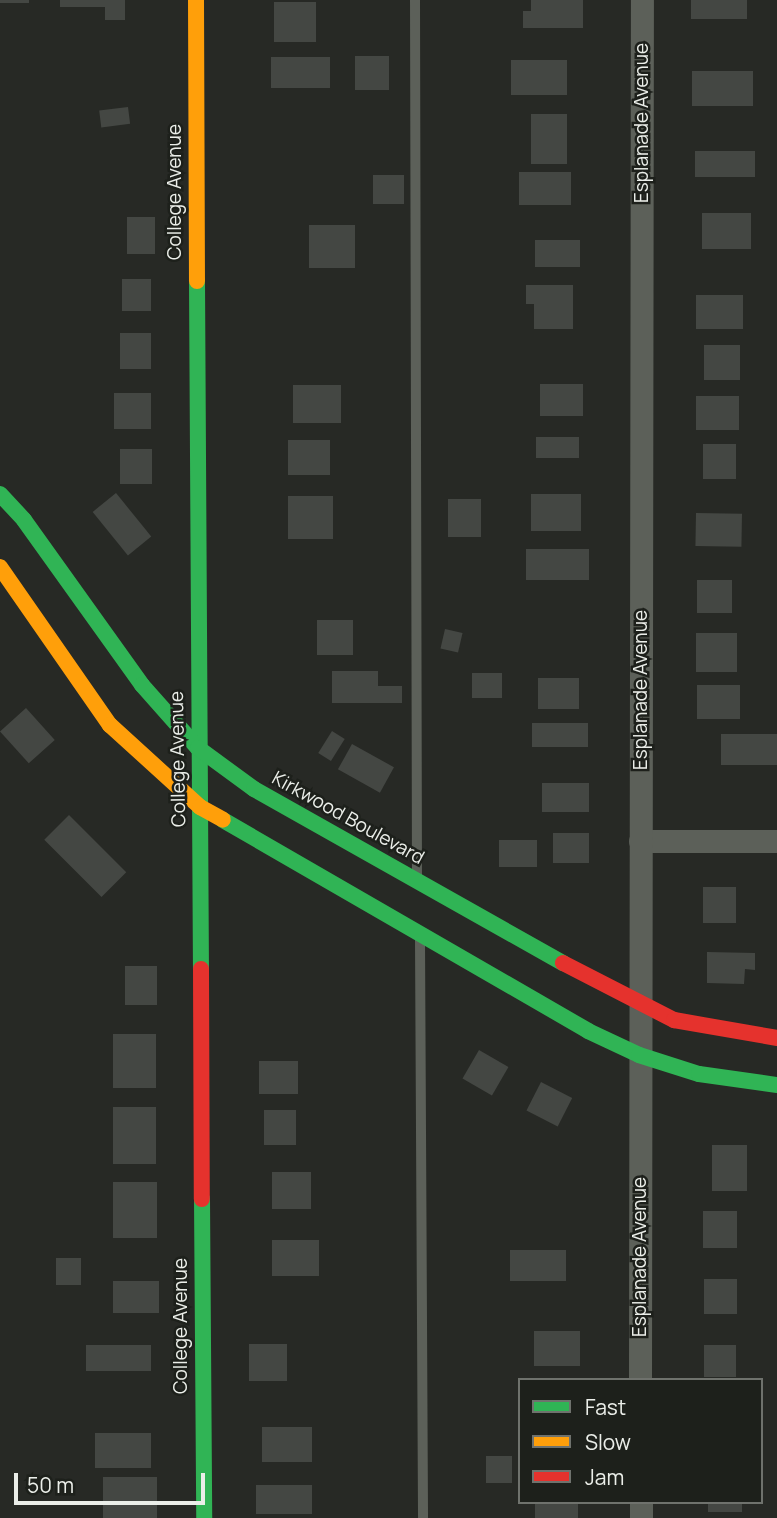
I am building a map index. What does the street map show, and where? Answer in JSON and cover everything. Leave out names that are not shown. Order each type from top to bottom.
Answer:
[{"type":"street","name":"College Avenue","points":[[196,0],[204,1518]]},
{"type":"street","name":"Esplanade Avenue","points":[[640,1378],[638,1005],[642,0]]},
{"type":"street","name":"Kirkwood Boulevard","points":[[0,494],[24,520],[142,685],[198,748],[254,789],[638,1005],[674,1020],[777,1038]]},
{"type":"street","points":[[0,567],[110,725],[200,807],[420,935],[639,1055],[699,1074],[777,1086]]},
{"type":"street","points":[[640,841],[777,841]]},
{"type":"lane","points":[[415,0],[417,880]]},
{"type":"lane","points":[[420,935],[423,1518]]},
{"type":"building","points":[[0,0],[29,0],[29,3],[0,3]]},
{"type":"building","points":[[60,0],[125,0],[125,20],[105,20],[105,7],[60,7]]},
{"type":"building","points":[[531,0],[583,0],[583,28],[523,28],[523,11],[531,11]]},
{"type":"building","points":[[691,0],[747,0],[747,19],[691,19]]},
{"type":"building","points":[[274,2],[316,2],[316,42],[274,42]]},
{"type":"building","points":[[355,56],[389,56],[389,90],[355,90]]},
{"type":"building","points":[[271,57],[330,57],[330,88],[271,88]]},
{"type":"building","points":[[511,60],[567,60],[567,95],[511,95]]},
{"type":"building","points":[[692,71],[753,71],[753,106],[692,106]]},
{"type":"building","points":[[128,107],[130,124],[101,127],[99,111]]},
{"type":"building","points":[[531,114],[567,114],[567,164],[531,164]]},
{"type":"building","points":[[695,151],[755,151],[755,177],[695,177]]},
{"type":"building","points":[[519,172],[571,172],[571,205],[519,205]]},
{"type":"building","points":[[373,175],[404,175],[404,204],[373,204]]},
{"type":"building","points":[[702,213],[751,213],[751,249],[702,249]]},
{"type":"building","points":[[127,217],[155,217],[155,254],[127,254]]},
{"type":"building","points":[[309,225],[355,225],[355,268],[309,268]]},
{"type":"building","points":[[535,240],[580,240],[580,267],[535,267]]},
{"type":"building","points":[[122,279],[151,279],[151,311],[122,311]]},
{"type":"building","points":[[526,285],[573,285],[573,329],[534,329],[534,304],[526,304]]},
{"type":"building","points":[[696,295],[743,295],[743,329],[696,329]]},
{"type":"building","points":[[120,333],[151,333],[151,369],[120,369]]},
{"type":"building","points":[[704,345],[740,345],[740,380],[704,380]]},
{"type":"building","points":[[540,384],[583,384],[583,416],[540,416]]},
{"type":"building","points":[[293,385],[341,385],[341,423],[293,423]]},
{"type":"building","points":[[114,393],[151,393],[151,429],[114,429]]},
{"type":"building","points":[[696,396],[739,396],[739,430],[696,430]]},
{"type":"building","points":[[536,437],[579,437],[579,458],[536,458]]},
{"type":"building","points":[[288,440],[330,440],[330,475],[288,475]]},
{"type":"building","points":[[703,444],[736,444],[736,479],[703,479]]},
{"type":"building","points":[[120,449],[152,449],[152,484],[120,484]]},
{"type":"building","points":[[116,493],[151,537],[128,555],[93,512]]},
{"type":"building","points":[[531,494],[581,494],[581,531],[531,531]]},
{"type":"building","points":[[288,496],[333,496],[333,539],[288,539]]},
{"type":"building","points":[[448,499],[481,499],[481,537],[448,537]]},
{"type":"building","points":[[696,513],[742,514],[741,547],[695,546]]},
{"type":"building","points":[[526,549],[589,549],[589,580],[526,580]]},
{"type":"building","points":[[697,580],[732,580],[732,613],[697,613]]},
{"type":"building","points":[[317,620],[353,620],[353,655],[317,655]]},
{"type":"building","points":[[445,629],[463,633],[458,653],[441,648]]},
{"type":"building","points":[[696,633],[737,633],[737,672],[696,672]]},
{"type":"building","points":[[332,671],[378,671],[378,686],[402,686],[402,703],[332,703]]},
{"type":"building","points":[[472,673],[502,673],[502,698],[472,698]]},
{"type":"building","points":[[538,678],[579,678],[579,709],[538,709]]},
{"type":"building","points":[[697,685],[740,685],[740,719],[697,719]]},
{"type":"building","points":[[26,708],[55,740],[29,763],[0,731]]},
{"type":"building","points":[[532,723],[588,723],[588,747],[532,747]]},
{"type":"building","points":[[332,731],[345,739],[331,761],[318,753]]},
{"type":"building","points":[[721,734],[777,734],[777,765],[721,765]]},
{"type":"building","points":[[352,744],[394,767],[380,793],[338,769]]},
{"type":"building","points":[[542,783],[589,783],[589,812],[542,812]]},
{"type":"building","points":[[69,815],[126,872],[102,897],[44,840]]},
{"type":"building","points":[[553,833],[589,833],[589,863],[553,863]]},
{"type":"building","points":[[499,840],[537,840],[537,867],[499,867]]},
{"type":"building","points":[[703,887],[736,887],[736,923],[703,923]]},
{"type":"building","points":[[707,952],[755,953],[755,970],[745,969],[744,984],[707,983]]},
{"type":"building","points":[[125,966],[157,966],[157,1005],[125,1005]]},
{"type":"building","points":[[113,1034],[156,1034],[156,1088],[113,1088]]},
{"type":"building","points":[[479,1050],[508,1067],[492,1096],[462,1079]]},
{"type":"building","points":[[259,1061],[298,1061],[298,1094],[259,1094]]},
{"type":"building","points":[[541,1082],[572,1098],[558,1126],[526,1111]]},
{"type":"building","points":[[113,1107],[156,1107],[156,1164],[113,1164]]},
{"type":"building","points":[[264,1110],[296,1110],[296,1145],[264,1145]]},
{"type":"building","points":[[712,1145],[747,1145],[747,1191],[712,1191]]},
{"type":"building","points":[[272,1172],[311,1172],[311,1209],[272,1209]]},
{"type":"building","points":[[113,1182],[157,1182],[157,1238],[113,1238]]},
{"type":"building","points":[[703,1211],[737,1211],[737,1248],[703,1248]]},
{"type":"building","points":[[272,1240],[319,1240],[319,1276],[272,1276]]},
{"type":"building","points":[[510,1250],[566,1250],[566,1281],[510,1281]]},
{"type":"building","points":[[56,1258],[81,1258],[81,1285],[56,1285]]},
{"type":"building","points":[[704,1279],[737,1279],[737,1314],[704,1314]]},
{"type":"building","points":[[113,1281],[159,1281],[159,1313],[113,1313]]},
{"type":"building","points":[[534,1331],[580,1331],[580,1366],[534,1366]]},
{"type":"building","points":[[249,1344],[287,1344],[287,1381],[249,1381]]},
{"type":"building","points":[[86,1345],[151,1345],[151,1371],[86,1371]]},
{"type":"building","points":[[704,1345],[736,1345],[736,1377],[704,1377]]},
{"type":"building","points":[[262,1427],[312,1427],[312,1462],[262,1462]]},
{"type":"building","points":[[95,1433],[151,1433],[151,1468],[95,1468]]},
{"type":"building","points":[[486,1456],[512,1456],[512,1483],[486,1483]]},
{"type":"building","points":[[103,1477],[157,1477],[157,1518],[103,1518]]},
{"type":"building","points":[[256,1485],[312,1485],[312,1514],[256,1514]]},
{"type":"building","points":[[535,1504],[578,1504],[578,1518],[535,1518]]},
{"type":"building","points":[[708,1504],[742,1504],[742,1512],[708,1512]]},
{"type":"traffic: fast","points":[[197,281],[201,969]]},
{"type":"traffic: fast","points":[[0,494],[24,520],[142,685],[198,748],[254,789],[563,963]]},
{"type":"traffic: fast","points":[[223,820],[588,1031],[639,1055],[699,1074],[777,1085]]},
{"type":"traffic: fast","points":[[202,1199],[204,1518]]},
{"type":"traffic: slow","points":[[196,0],[197,281]]},
{"type":"traffic: slow","points":[[0,567],[110,725],[200,807],[223,820]]},
{"type":"traffic: jam","points":[[563,963],[674,1020],[777,1038]]},
{"type":"traffic: jam","points":[[201,969],[202,1199]]}]
